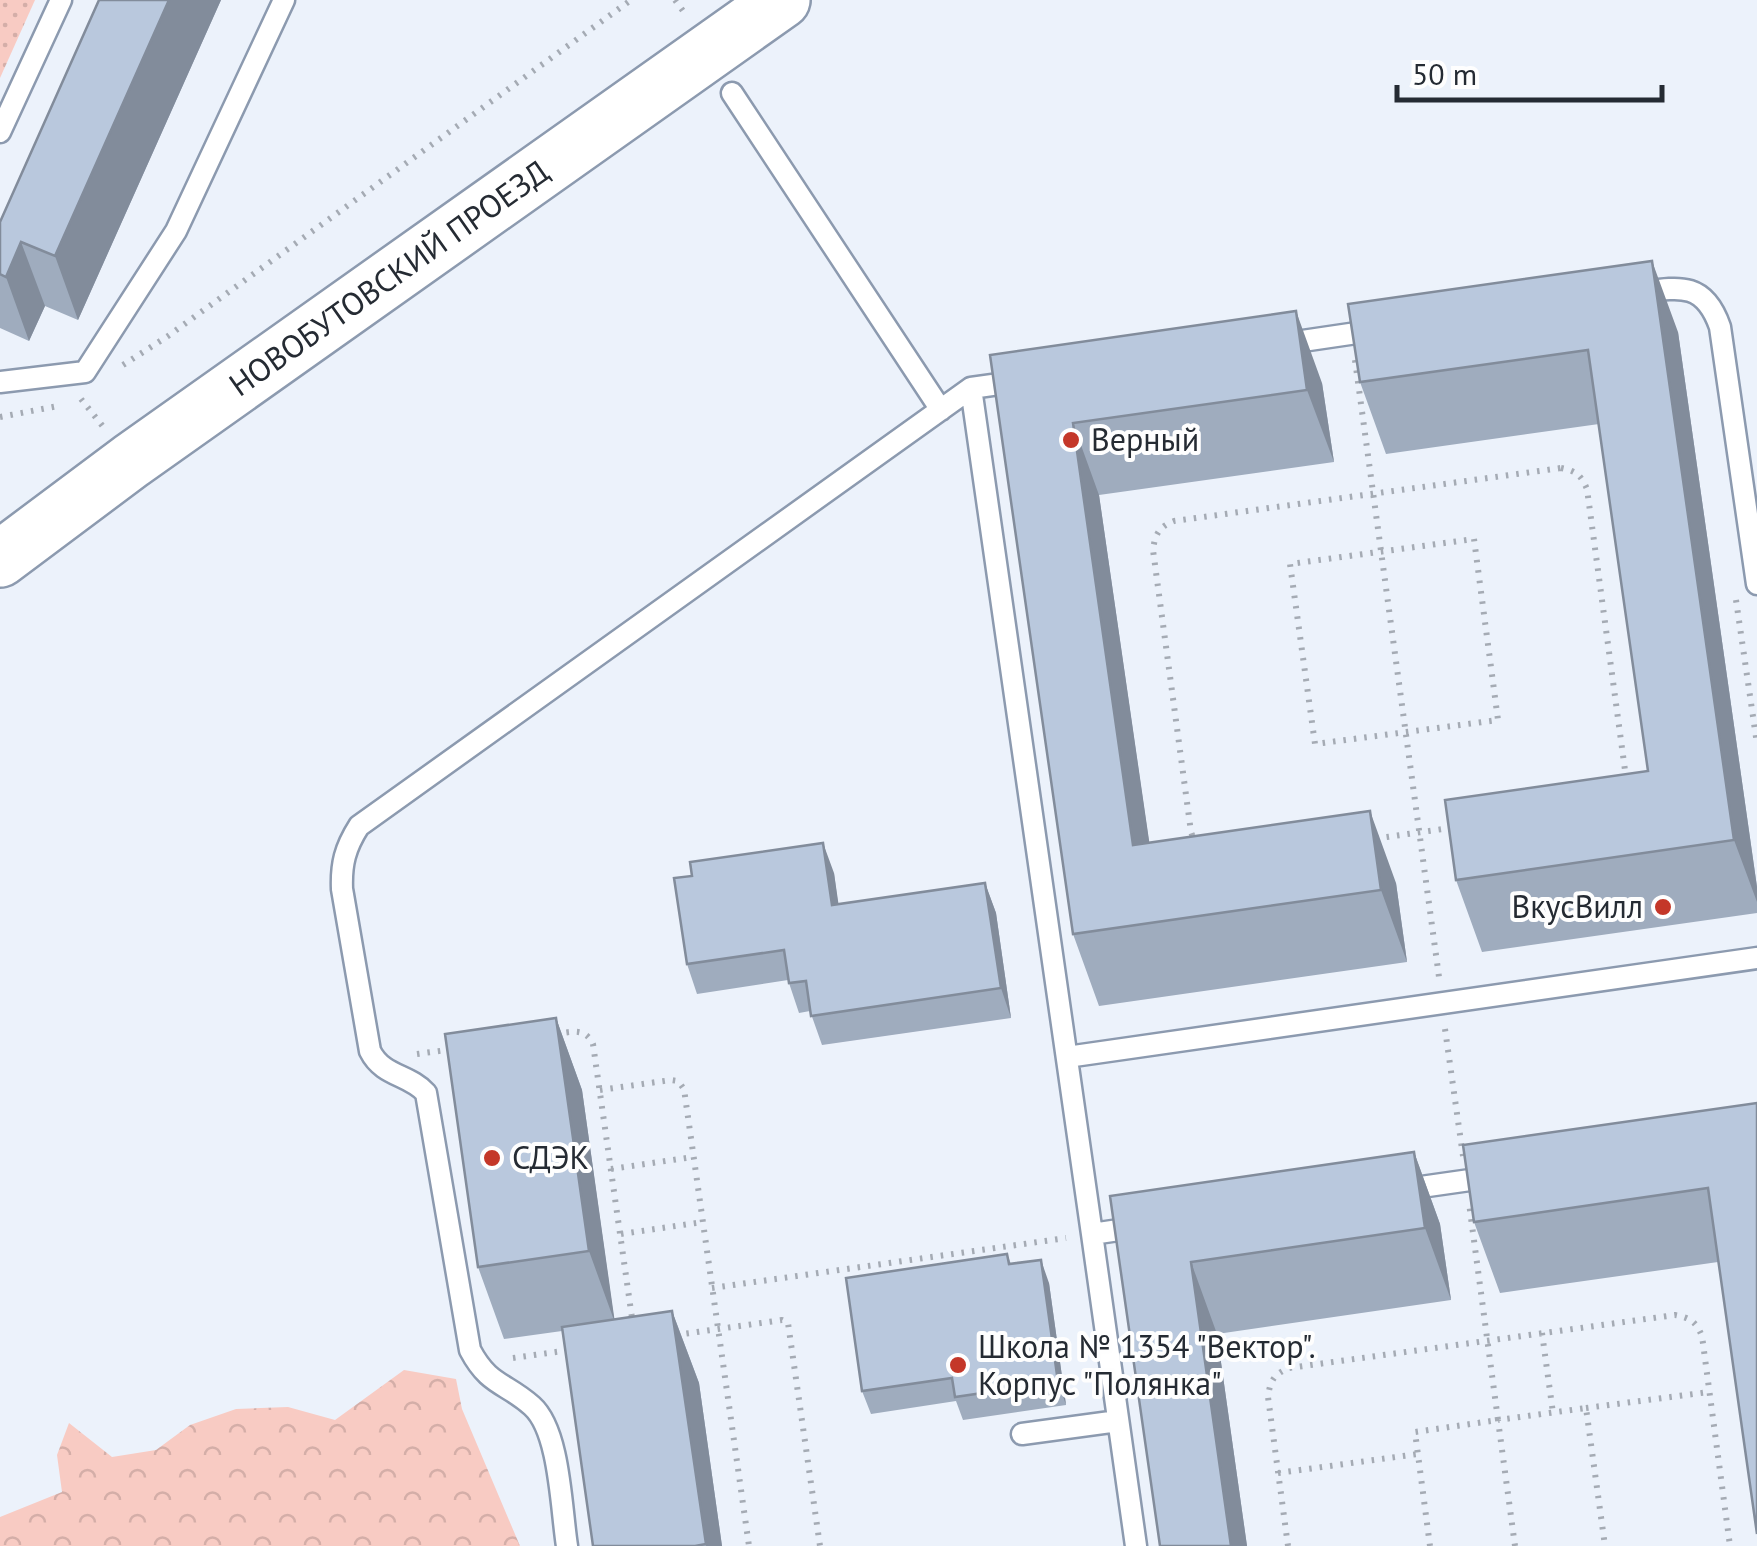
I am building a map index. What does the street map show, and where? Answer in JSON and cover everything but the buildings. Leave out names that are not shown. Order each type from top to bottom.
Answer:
[{"type":"street","name":"НОВОБУТОВСКИЙ ПРОЕЗД","points":[[0,559],[782,0]]},
{"type":"street","points":[[0,510],[69,506]]},
{"type":"lane","points":[[0,132],[61,0]]},
{"type":"lane","points":[[0,382],[85,372],[176,232],[284,0]]},
{"type":"lane","points":[[732,93],[941,410]]},
{"type":"lane","points":[[1610,297],[1678,288],[1700,294],[1714,307],[1720,326],[1757,584]]},
{"type":"lane","points":[[1256,347],[1389,328]]},
{"type":"lane","points":[[567,1546],[546,1425],[529,1403],[494,1383],[470,1350],[426,1093],[417,1083],[389,1073],[370,1051],[342,890],[341,864],[347,845],[359,826],[971,388],[1047,377]]},
{"type":"lane","points":[[971,388],[1136,1546]]},
{"type":"lane","points":[[1067,1057],[1757,958]]},
{"type":"lane","points":[[1378,1193],[1514,1174]]},
{"type":"lane","points":[[1092,1234],[1166,1224]]},
{"type":"lane","points":[[1022,1434],[1118,1421]]},
{"type":"path","points":[[120,366],[184,325],[631,0]]},
{"type":"path","points":[[1345,364],[1365,362]]},
{"type":"path","points":[[1358,378],[1515,1546]]},
{"type":"path","points":[[0,417],[59,406],[88,387]]},
{"type":"path","points":[[1560,468],[1574,470],[1582,477],[1587,490],[1626,796],[1610,808],[1419,834],[1225,860],[1210,859],[1198,851],[1191,832],[1153,550],[1154,536],[1163,525],[1560,468]]},
{"type":"path","points":[[1474,539],[1498,720],[1315,744],[1290,564],[1381,551],[1474,539]]},
{"type":"path","points":[[1734,588],[1757,744]]},
{"type":"path","points":[[1422,984],[1442,981]]},
{"type":"path","points":[[542,1036],[579,1030],[593,1044],[636,1341]]},
{"type":"path","points":[[374,1060],[467,1046]]},
{"type":"path","points":[[600,1090],[678,1081],[684,1089],[749,1546]]},
{"type":"path","points":[[611,1168],[693,1157]]},
{"type":"path","points":[[1464,1204],[1484,1201]]},
{"type":"path","points":[[621,1234],[702,1222]]},
{"type":"path","points":[[712,1288],[1092,1234]]},
{"type":"path","points":[[1288,1546],[1268,1397],[1269,1384],[1278,1372],[1675,1315],[1697,1324],[1702,1336],[1730,1546]]},
{"type":"path","points":[[668,1336],[782,1320],[788,1323],[820,1546]]},
{"type":"path","points":[[1542,1333],[1553,1413]]},
{"type":"path","points":[[477,1364],[576,1349]]},
{"type":"path","points":[[1430,1546],[1415,1432],[1709,1392]]},
{"type":"path","points":[[1586,1408],[1605,1546]]},
{"type":"path","points":[[1278,1473],[1418,1454]]},
{"type":"green space","points":[[0,0],[35,0],[0,78]]},
{"type":"green space","points":[[404,1370],[456,1379],[462,1409],[520,1546],[0,1546],[0,1517],[62,1492],[57,1455],[69,1423],[112,1457],[156,1450],[190,1425],[236,1409],[288,1407],[335,1420]]},
{"type":"place","name":"Верный","points":[[1071,440]]},
{"type":"place","name":"ВкусВилл","points":[[1663,907]]},
{"type":"place","name":"СДЭК","points":[[492,1158]]},
{"type":"place","name":"Школа № 1354 \"Вектор\". Корпус \"Полянка\"","points":[[958,1365]]}]
